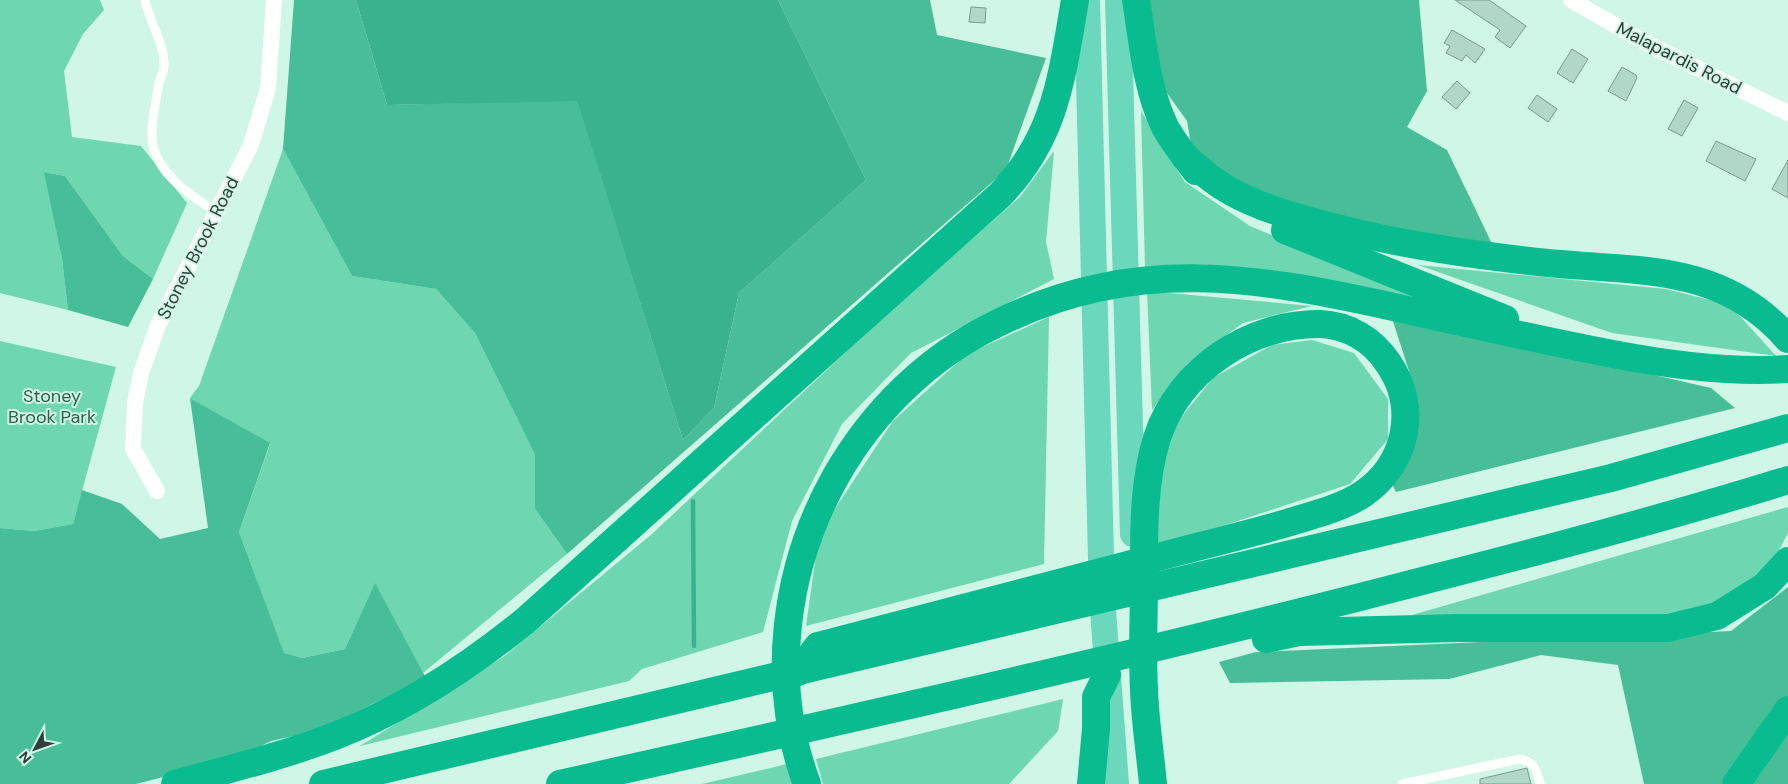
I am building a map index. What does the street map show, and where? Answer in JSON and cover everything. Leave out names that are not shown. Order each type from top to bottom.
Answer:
[{"type":"highway","points":[[175,784],[297,750],[372,720],[435,687],[470,664],[525,621],[999,196],[1020,174],[1043,133],[1061,86],[1075,0]]},
{"type":"highway","points":[[1136,0],[1154,98],[1165,127],[1185,157],[1214,190],[1230,203],[1253,216],[1507,320],[1606,353]]},
{"type":"highway","points":[[1185,157],[1222,186],[1241,197],[1314,222],[1417,246],[1518,260],[1675,274],[1724,288],[1758,309],[1781,330]]},
{"type":"highway","points":[[805,780],[793,731],[785,672],[790,603],[799,563],[812,524],[824,497],[848,454],[886,405],[948,352],[982,331],[1018,313],[1077,293],[1145,279],[1226,278],[1294,286],[1606,353],[1685,367],[1788,369]]},
{"type":"highway","points":[[323,784],[798,672],[1025,604],[1208,544],[1338,507],[1362,495],[1387,472],[1404,437],[1406,409],[1400,383],[1394,371],[1372,344],[1356,333],[1336,326],[1301,324],[1276,329],[1246,340],[1216,359],[1196,376],[1176,400],[1158,436],[1146,497],[1144,527],[1144,688],[1153,784]]},
{"type":"highway","points":[[1025,604],[1274,560],[1610,478],[1788,428]]},
{"type":"highway","points":[[560,784],[1055,672],[1281,618],[1578,541],[1788,480]]},
{"type":"highway","points":[[1162,646],[1242,644],[1299,632],[1458,628],[1668,628],[1718,616],[1765,586],[1788,561]]},
{"type":"highway","points":[[1091,784],[1096,698],[1107,675]]},
{"type":"highway","points":[[1736,784],[1788,710]]},
{"type":"main road","points":[[1087,0],[1102,597],[1116,784]]},
{"type":"main road","points":[[1118,0],[1134,556],[1144,688]]},
{"type":"street","name":"Stoney Brook Road","points":[[157,491],[133,449],[135,403],[141,373],[158,324],[251,145],[268,88],[274,0]]},
{"type":"street","name":"Malapardis Road","points":[[1571,0],[1646,43],[1788,113]]},
{"type":"lane","points":[[145,0],[159,43],[164,66],[158,83],[152,139],[160,161],[174,182],[193,198],[217,212]]},
{"type":"lane","points":[[1402,784],[1520,759],[1529,761],[1536,769],[1540,784]]},
{"type":"green space","points":[[0,0],[100,0],[104,10],[83,34],[64,71],[72,137],[141,146],[187,203],[153,279],[123,256],[65,176],[45,172],[62,259],[68,310],[0,293]]},
{"type":"green space","points":[[1141,111],[1185,182],[1250,226],[1452,310],[1272,270],[1145,268]]},
{"type":"green space","points":[[283,149],[352,276],[436,289],[475,333],[535,455],[535,509],[567,554],[423,673],[375,584],[345,649],[302,658],[284,654],[239,532],[270,444],[190,398],[199,386]]},
{"type":"green space","points":[[1054,151],[1046,242],[1054,279],[911,353],[842,424],[792,521],[763,632],[642,669],[629,681],[360,746],[506,655],[652,534],[895,306],[1020,197]]},
{"type":"green space","points":[[1418,265],[1666,289],[1730,305],[1776,356],[1612,333]]},
{"type":"green space","points":[[1147,291],[1312,306],[1243,323],[1188,363],[1152,410]]},
{"type":"green space","points":[[1049,317],[1044,564],[806,626],[819,533],[893,421],[967,354]]},
{"type":"green space","points":[[1312,340],[1354,353],[1388,399],[1388,439],[1350,484],[1159,547],[1155,525],[1155,484],[1171,430],[1213,378],[1272,345]]},
{"type":"green space","name":"Stoney Brook Park","points":[[0,341],[116,367],[73,524],[34,531],[0,528]]},
{"type":"green space","points":[[1788,507],[1788,533],[1767,573],[1712,604],[1654,618],[1412,615]]},
{"type":"green space","points":[[1063,699],[1058,731],[1009,784],[823,784],[816,759]]},
{"type":"green space","points":[[787,764],[795,784],[702,784]]},
{"type":"shaded area","points":[[294,0],[356,0],[387,105],[577,100],[683,440],[714,408],[739,293],[866,180],[778,0],[930,0],[937,35],[1046,58],[1006,170],[567,554],[535,509],[535,455],[475,333],[436,289],[352,276],[283,149]]},
{"type":"shaded area","points":[[356,0],[778,0],[866,180],[739,293],[714,408],[683,440],[577,101],[387,105]]},
{"type":"shaded area","points":[[1144,0],[1419,0],[1427,91],[1407,127],[1447,150],[1494,248],[1252,200],[1193,156],[1187,121],[1154,75]]},
{"type":"shaded area","points":[[44,172],[65,176],[123,256],[153,279],[128,327],[68,310],[62,259]]},
{"type":"shaded area","points":[[1391,315],[1711,388],[1735,408],[1396,492],[1391,482],[1416,436],[1409,371]]},
{"type":"shaded area","points":[[190,398],[270,443],[239,532],[284,653],[302,658],[345,649],[375,583],[426,678],[317,731],[271,741],[234,759],[136,784],[0,784],[0,528],[34,531],[73,524],[82,490],[122,504],[160,539],[208,528]]},
{"type":"shaded area","points":[[1788,587],[1788,784],[1644,784],[1618,665],[1541,655],[1449,679],[1230,683],[1219,662],[1256,652],[1731,631]]},
{"type":"building","points":[[1455,0],[1489,0],[1526,26],[1510,48],[1495,37],[1500,30]]},
{"type":"building","points":[[971,7],[986,8],[985,23],[969,22]]},
{"type":"building","points":[[1452,30],[1485,49],[1475,63],[1466,55],[1462,61],[1446,53],[1450,46],[1444,43]]},
{"type":"building","points":[[1572,49],[1588,59],[1573,83],[1557,73]]},
{"type":"building","points":[[1622,67],[1636,75],[1637,78],[1626,101],[1608,91]]},
{"type":"building","points":[[1457,81],[1470,93],[1456,109],[1442,97]]},
{"type":"building","points":[[1537,95],[1557,109],[1548,122],[1528,108]]},
{"type":"building","points":[[1684,100],[1698,108],[1682,136],[1668,129]]},
{"type":"building","points":[[1716,141],[1756,159],[1745,181],[1706,161]]},
{"type":"building","points":[[1788,160],[1788,198],[1772,189]]},
{"type":"building","points":[[1527,768],[1531,784],[1480,784],[1480,779]]},
{"type":"waterway","points":[[693,501],[694,646]]}]
